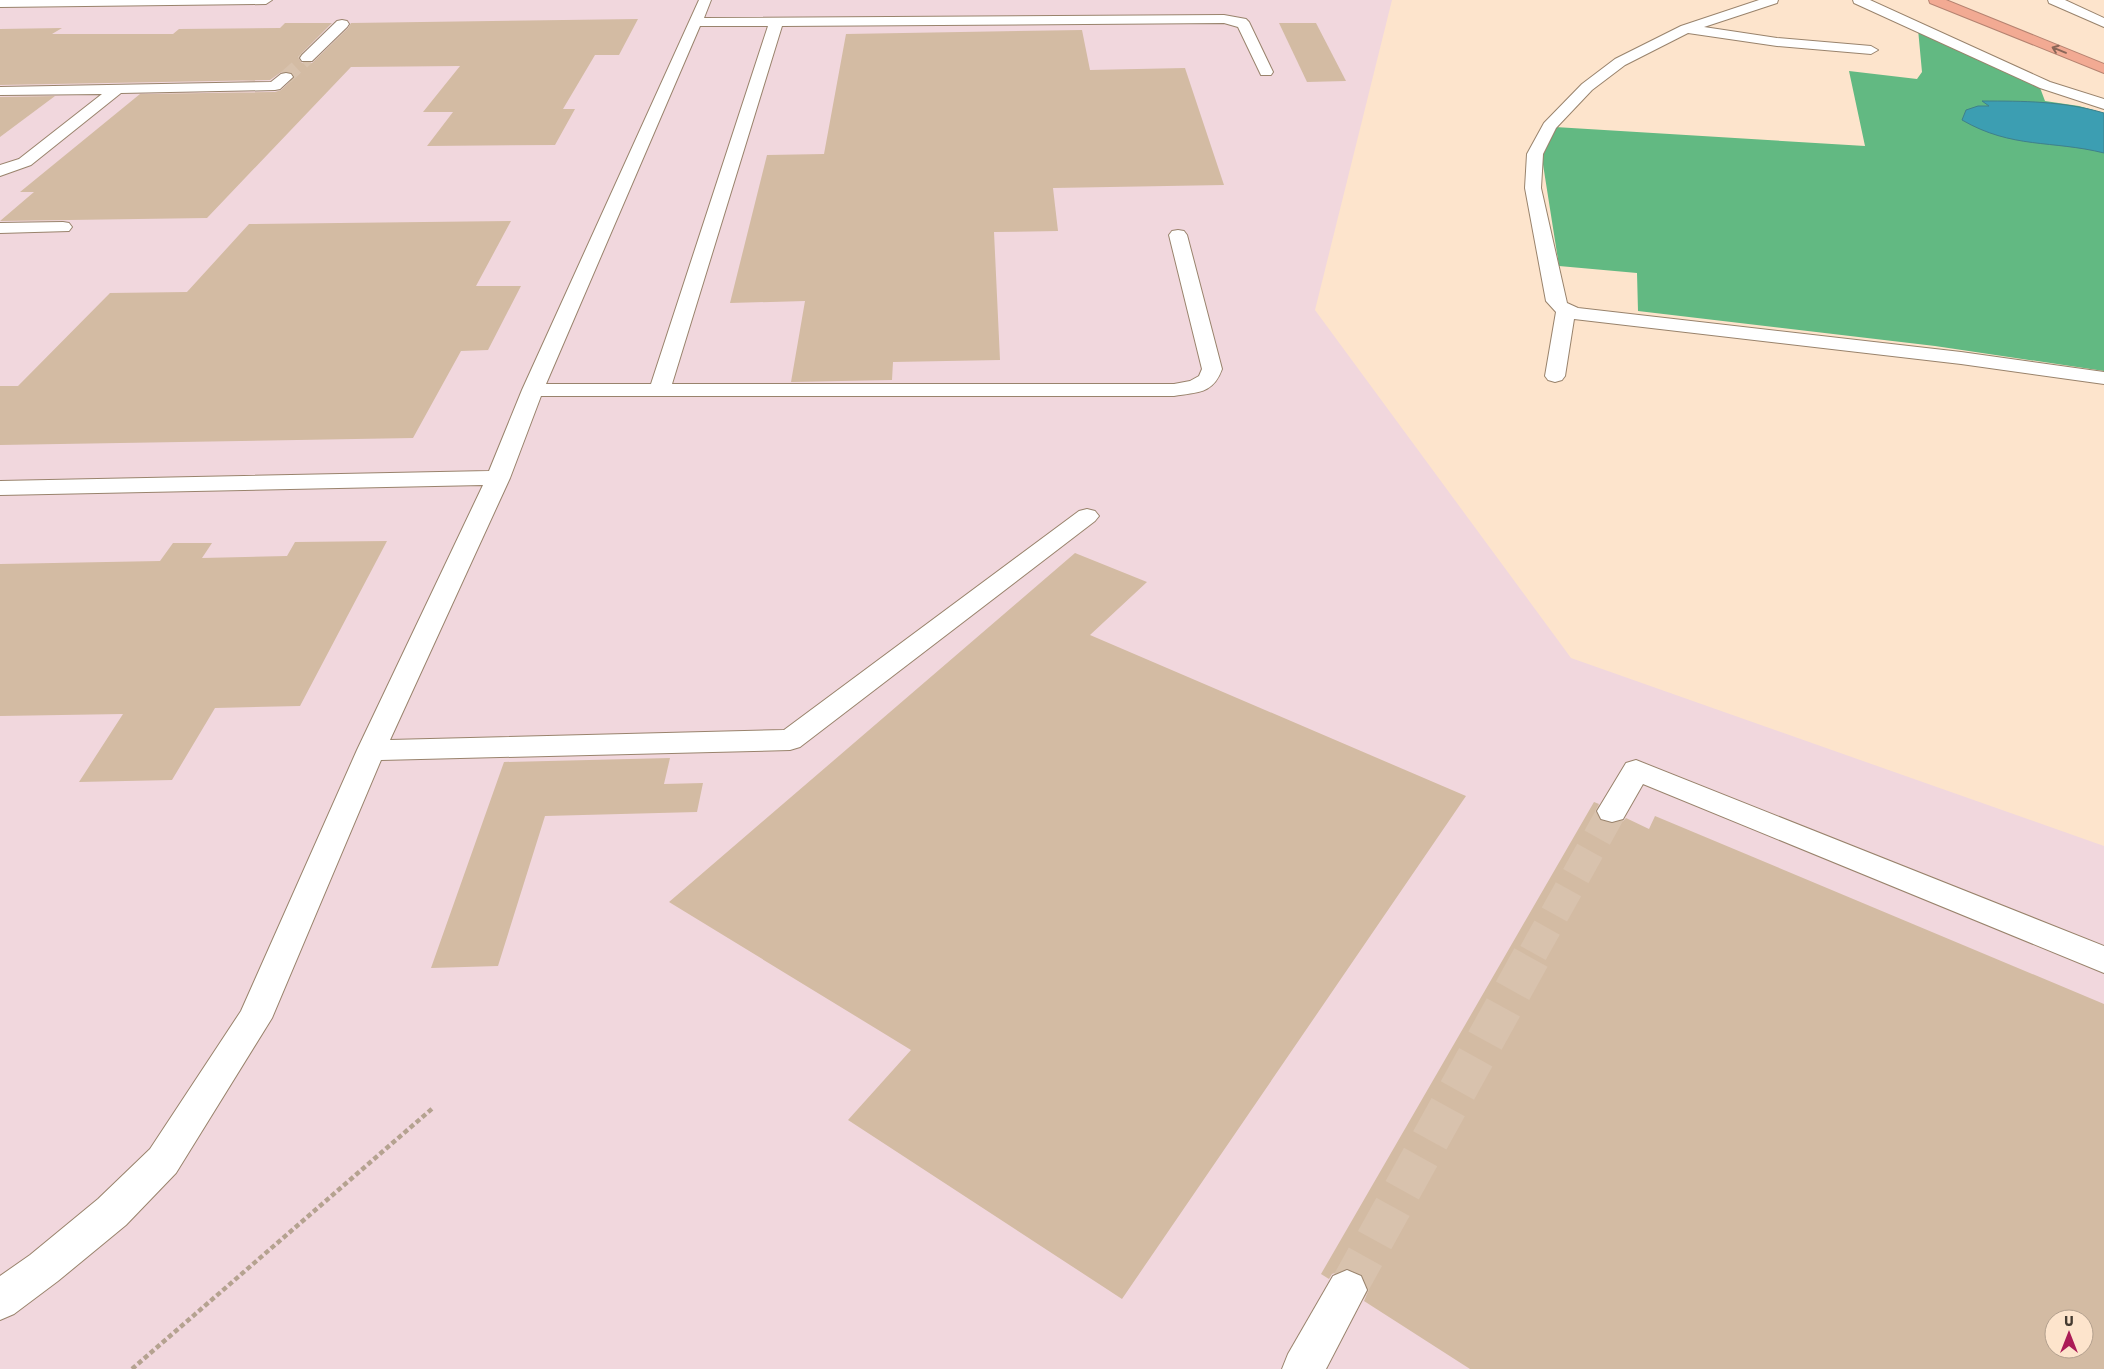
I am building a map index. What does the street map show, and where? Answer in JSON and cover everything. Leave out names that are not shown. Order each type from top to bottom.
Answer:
[{"type":"highway","points":[[1935,0],[2104,69]]},
{"type":"street","points":[[0,3],[266,0]]},
{"type":"street","points":[[0,1300],[112,1212],[162,1160],[255,1018],[371,750],[498,478],[533,390],[705,0]]},
{"type":"street","points":[[1772,0],[1686,29],[1620,62],[1587,87],[1549,126],[1535,154],[1534,188],[1556,301],[1566,310],[1951,357],[2104,378]]},
{"type":"street","points":[[1859,0],[2045,85],[2104,104]]},
{"type":"street","points":[[2054,0],[2104,23]]},
{"type":"street","points":[[696,22],[1224,19],[1244,24],[1266,72]]},
{"type":"street","points":[[660,389],[776,23]]},
{"type":"street","points":[[307,58],[342,24]]},
{"type":"street","points":[[1686,29],[1777,42],[1871,50]]},
{"type":"street","points":[[0,91],[275,86],[286,77]]},
{"type":"street","points":[[0,171],[25,162],[44,149],[116,90]]},
{"type":"street","points":[[0,228],[63,227]]},
{"type":"street","points":[[533,390],[1174,390],[1196,386],[1208,380],[1212,369],[1178,235]]},
{"type":"street","points":[[1556,376],[1566,310]]},
{"type":"street","points":[[0,488],[498,478]]},
{"type":"street","points":[[371,750],[790,740],[1087,516]]},
{"type":"street","points":[[1612,811],[1636,770],[2104,960]]},
{"type":"street","points":[[1303,1369],[1347,1290]]},
{"type":"path","points":[[132,1369],[434,1107]]},
{"type":"shaded area","points":[[0,0],[1392,0],[1315,310],[1571,658],[2104,846],[2104,1369],[0,1369]]},
{"type":"green space","points":[[1918,29],[2039,85],[2045,101],[2079,106],[2104,113],[2104,371],[1935,346],[1638,311],[1637,273],[1559,266],[1542,158],[1555,127],[1865,146],[1849,71],[1917,79],[1922,72]]},
{"type":"water","points":[[1982,101],[2058,104],[2104,113],[2104,153],[2015,140],[1998,136],[1962,120],[1966,110],[1978,106],[1989,106]]},
{"type":"building","points":[[638,19],[619,55],[595,55],[563,109],[575,109],[555,145],[427,146],[453,112],[423,112],[460,66],[351,67],[207,218],[0,221],[34,192],[20,192],[140,94],[275,92],[281,90],[295,77],[291,72],[286,71],[270,80],[0,85],[0,29],[62,28],[52,34],[173,34],[179,29],[280,28],[285,23],[332,23],[298,57],[302,63],[312,63],[351,23]]},
{"type":"building","points":[[1279,23],[1316,23],[1346,81],[1307,82]]},
{"type":"building","points":[[1082,30],[1090,70],[1185,68],[1224,185],[1053,188],[1058,231],[994,232],[1000,360],[893,362],[892,380],[791,382],[805,301],[730,303],[767,155],[824,154],[846,34]]},
{"type":"building","points":[[55,96],[0,137],[0,97]]},
{"type":"building","points":[[511,221],[476,286],[521,286],[488,350],[461,351],[413,438],[0,445],[0,386],[18,386],[110,293],[187,292],[249,224]]},
{"type":"building","points":[[387,541],[300,706],[215,708],[172,780],[79,782],[123,714],[0,716],[0,564],[160,561],[173,543],[212,543],[202,558],[287,556],[295,542]]},
{"type":"building","points":[[1075,553],[1147,582],[1090,635],[1466,796],[1122,1299],[848,1120],[911,1050],[669,902]]},
{"type":"building","points":[[670,758],[664,784],[703,783],[697,812],[545,816],[498,966],[431,968],[504,762]]},
{"type":"building","points":[[1594,802],[1599,804],[1595,812],[1601,821],[1612,824],[1623,821],[1626,818],[1649,829],[1655,816],[2104,1004],[2104,1369],[1470,1369],[1364,1301],[1369,1289],[1362,1274],[1348,1268],[1332,1274],[1329,1279],[1321,1274]]},
{"type":"tunnel","points":[[286,77],[307,58]]},
{"type":"tunnel","points":[[1533,953],[1612,811]]},
{"type":"tunnel","points":[[1347,1290],[1534,952]]}]
